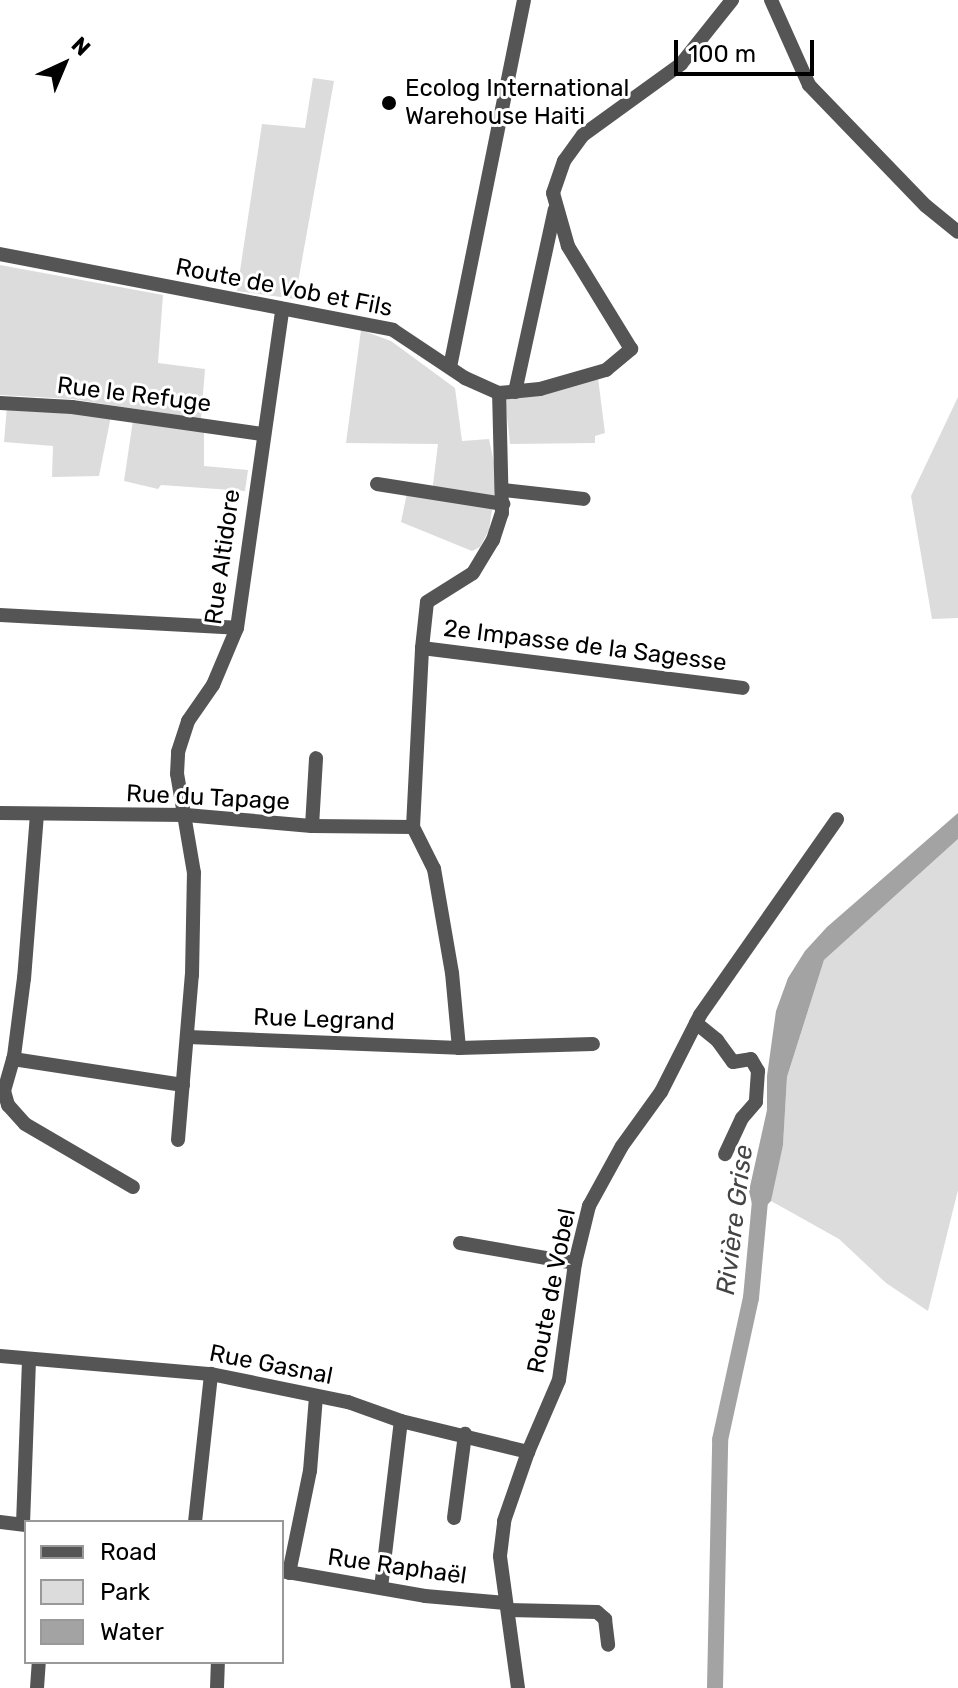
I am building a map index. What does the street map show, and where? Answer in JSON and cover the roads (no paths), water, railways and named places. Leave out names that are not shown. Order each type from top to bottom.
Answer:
[{"type":"street","points":[[450,367],[524,0]]},
{"type":"street","points":[[459,1048],[452,973],[434,869],[413,827],[427,602],[473,573],[493,540],[503,497],[499,393],[606,370],[631,349],[568,246],[553,193],[564,161],[583,135],[681,64],[732,0]]},
{"type":"street","points":[[771,0],[809,85],[926,206],[958,232]]},
{"type":"street","points":[[515,392],[556,204]]},
{"type":"street","name":"Route de Vob et Fils","points":[[0,254],[393,330],[450,367],[499,393]]},
{"type":"street","name":"Rue Altidore","points":[[178,1140],[188,1037],[194,873],[177,774],[178,752],[188,721],[213,685],[237,628],[262,434],[282,310]]},
{"type":"street","name":"Rue le Refuge","points":[[0,403],[72,407],[262,434]]},
{"type":"street","points":[[377,484],[503,497],[584,499]]},
{"type":"street","points":[[0,615],[237,628]]},
{"type":"street","name":"2e Impasse de la Sagesse","points":[[422,648],[743,688]]},
{"type":"street","points":[[312,826],[316,758]]},
{"type":"street","name":"Rue du Tapage","points":[[0,813],[186,815],[312,826],[413,827]]},
{"type":"street","points":[[37,814],[13,1059],[4,1091],[8,1105],[25,1124],[133,1187]]},
{"type":"street","name":"Route de Vobel","points":[[518,1688],[500,1556],[504,1521],[528,1452],[559,1380],[575,1263],[589,1206],[622,1146],[661,1092],[696,1023],[837,819]]},
{"type":"street","points":[[696,1023],[717,1040],[733,1062],[751,1059],[758,1071],[756,1102],[742,1118],[725,1154]]},
{"type":"street","name":"Rue Legrand","points":[[188,1037],[459,1048],[593,1044]]},
{"type":"street","points":[[13,1059],[183,1085]]},
{"type":"street","points":[[460,1243],[575,1263]]},
{"type":"street","name":"Rue Gasnal","points":[[0,1356],[211,1374],[348,1402],[401,1421],[465,1434],[528,1452]]},
{"type":"street","points":[[24,1520],[29,1359]]},
{"type":"street","points":[[195,1520],[211,1374]]},
{"type":"street","points":[[286,1572],[310,1471],[316,1396]]},
{"type":"street","points":[[381,1588],[401,1421]]},
{"type":"street","points":[[454,1518],[465,1434]]},
{"type":"street","points":[[0,1522],[24,1525]]},
{"type":"street","name":"Rue Raphaël","points":[[286,1572],[507,1607],[597,1612],[605,1619],[608,1645]]},
{"type":"street","points":[[37,1688],[39,1664]]},
{"type":"street","points":[[217,1688],[218,1664]]},
{"type":"water","points":[[958,813],[958,839],[824,960],[787,1077],[783,1145],[771,1201],[755,1217],[749,1191],[767,1110],[767,1076],[776,1011],[788,978],[805,951],[827,927]]},
{"type":"waterway","name":"Rivière Grise","points":[[715,1688],[720,1440],[751,1298],[761,1190]]},
{"type":"place","name":"Ecolog International Warehouse Haiti","points":[[389,103]]}]
